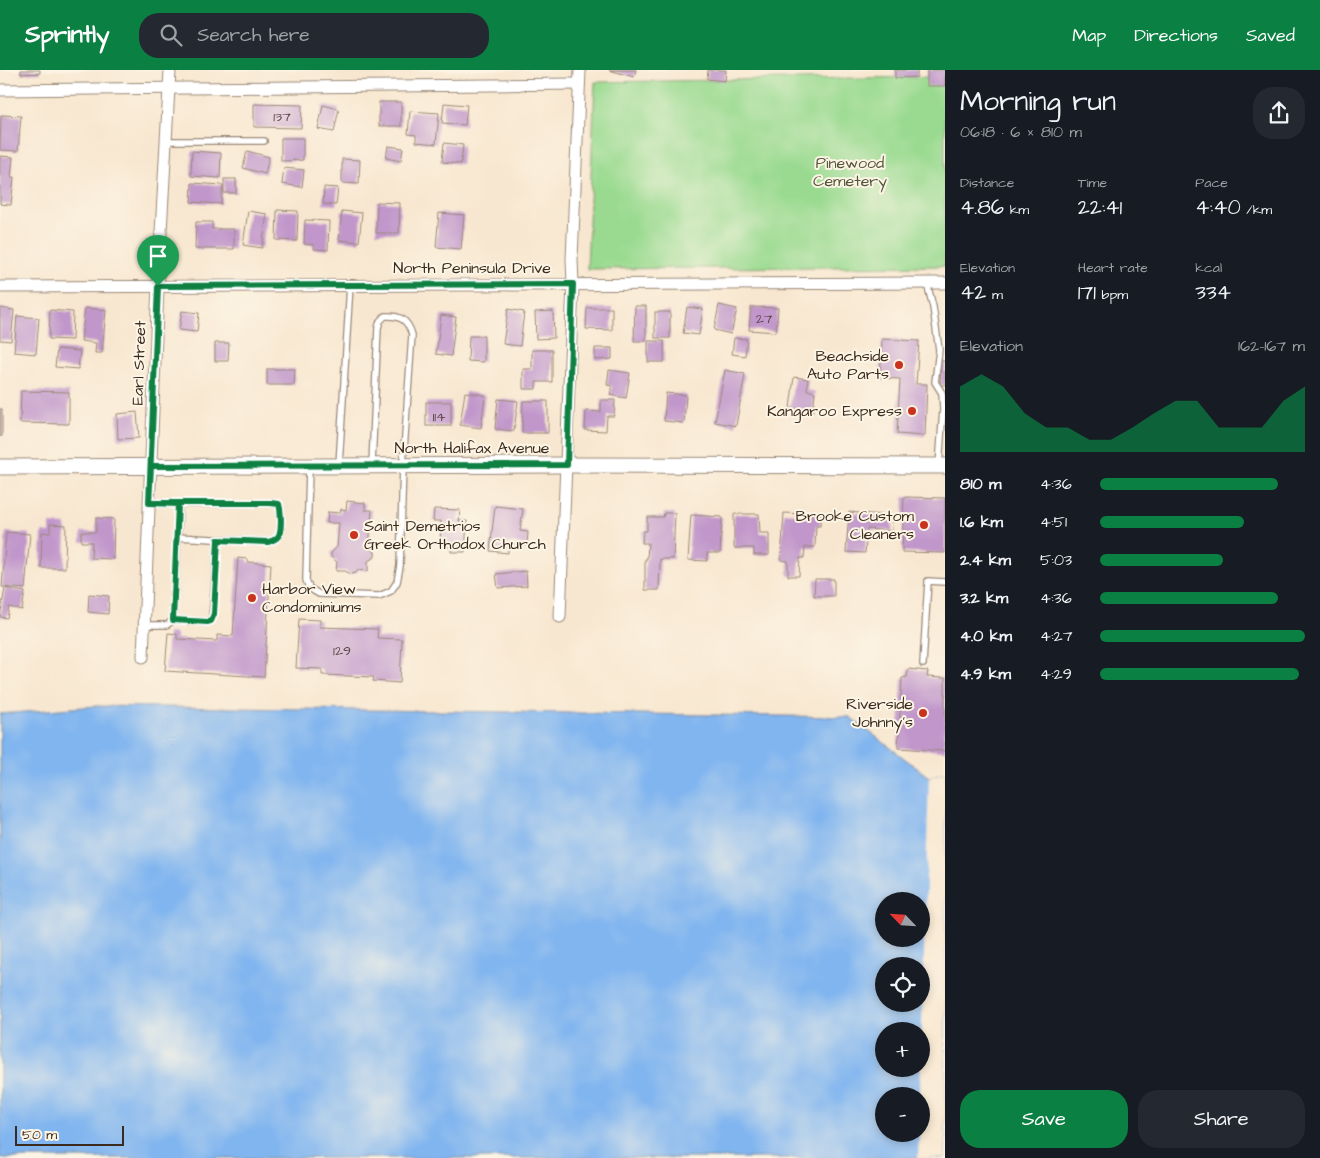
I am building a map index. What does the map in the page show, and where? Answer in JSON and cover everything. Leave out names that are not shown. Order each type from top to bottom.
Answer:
[{"type":"street","name":"Earl Street","points":[[143,657],[158,286],[170,70]]},
{"type":"street","points":[[560,617],[580,70]]},
{"type":"street","points":[[0,90],[579,84]]},
{"type":"street","name":"North Peninsula Drive","points":[[0,287],[945,283]]},
{"type":"street","name":"North Halifax Avenue","points":[[0,468],[309,465],[942,466]]},
{"type":"lane","points":[[166,141],[264,141]]},
{"type":"lane","points":[[927,283],[942,350],[935,382],[942,392],[944,409],[942,466]]},
{"type":"lane","points":[[340,465],[350,285]]},
{"type":"lane","points":[[309,465],[306,580],[309,588],[319,594],[379,596],[391,591],[397,582],[400,566],[403,465],[412,335],[409,325],[402,318],[394,315],[385,316],[380,321],[378,328],[372,465]]},
{"type":"lane","points":[[149,503],[279,504],[281,512],[279,535],[274,540],[268,542],[177,537]]},
{"type":"lane","points":[[144,625],[168,625],[173,620],[178,504]]},
{"type":"lane","points":[[173,620],[208,622],[212,618],[218,540]]},
{"type":"lane","points":[[923,664],[928,581],[945,582]]},
{"type":"green space","name":"Pinewood Cemetery","points":[[927,77],[945,86],[945,266],[587,269],[595,82]]},
{"type":"water","points":[[96,706],[850,717],[929,777],[945,772],[945,1158],[0,1158],[0,714]]},
{"type":"pier","points":[[945,772],[945,1158],[918,1158],[919,1142],[930,1142],[930,1087],[920,1087],[921,1077],[930,1077],[930,1022],[922,1022],[922,1012],[930,1012],[930,957],[924,957],[924,948],[930,948],[930,892],[926,892],[929,777]]},
{"type":"building","points":[[21,70],[40,70],[40,73],[21,74]]},
{"type":"building","points":[[609,70],[636,70],[634,77]]},
{"type":"building","points":[[708,70],[726,70],[725,81],[707,79]]},
{"type":"building","points":[[895,70],[917,70],[917,77],[895,78]]},
{"type":"building","points":[[927,70],[945,70],[945,86],[927,86]]},
{"type":"building","points":[[379,102],[401,102],[401,126],[379,126]]},
{"type":"building","points":[[444,103],[467,105],[465,125],[442,123]]},
{"type":"building","points":[[254,104],[302,105],[301,128],[254,127]]},
{"type":"building","points":[[323,105],[339,109],[334,132],[318,129]]},
{"type":"building","points":[[410,111],[439,113],[436,144],[416,142],[416,135],[408,134]]},
{"type":"building","points":[[1,115],[21,116],[18,151],[0,150]]},
{"type":"building","points":[[281,138],[303,138],[303,160],[281,161]]},
{"type":"building","points":[[444,143],[463,145],[461,164],[442,162]]},
{"type":"building","points":[[388,146],[403,148],[401,161],[386,158]]},
{"type":"building","points":[[192,151],[221,153],[220,178],[191,176]]},
{"type":"building","points":[[247,151],[269,157],[265,174],[243,168]]},
{"type":"building","points":[[0,156],[13,157],[11,177],[14,177],[11,205],[0,204]]},
{"type":"building","points":[[342,159],[360,160],[359,184],[342,183]]},
{"type":"building","points":[[284,168],[304,170],[302,187],[282,184]]},
{"type":"building","points":[[224,179],[236,179],[236,193],[224,193]]},
{"type":"building","points":[[192,183],[223,185],[221,204],[191,202]]},
{"type":"building","points":[[324,187],[338,188],[336,205],[323,204]]},
{"type":"building","points":[[377,202],[400,203],[399,233],[376,233]]},
{"type":"building","points":[[277,210],[298,211],[297,241],[276,240]]},
{"type":"building","points":[[248,211],[267,214],[262,248],[243,245]]},
{"type":"building","points":[[342,211],[362,213],[359,242],[339,240]]},
{"type":"building","points":[[439,213],[464,215],[461,249],[436,247]]},
{"type":"building","points":[[305,220],[329,221],[328,250],[314,249],[314,245],[304,244]]},
{"type":"building","points":[[196,222],[212,222],[212,229],[234,229],[234,249],[195,249]]},
{"type":"building","points":[[719,305],[737,309],[731,334],[714,330]]},
{"type":"building","points":[[635,306],[646,306],[646,341],[634,341]]},
{"type":"building","points":[[687,307],[703,309],[699,335],[683,333]]},
{"type":"building","points":[[751,307],[778,308],[776,332],[749,330]]},
{"type":"building","points":[[0,308],[14,310],[11,341],[0,340]]},
{"type":"building","points":[[85,308],[106,310],[102,353],[95,353],[96,343],[81,341]]},
{"type":"building","points":[[587,308],[612,308],[612,330],[586,329]]},
{"type":"building","points":[[508,309],[524,312],[520,346],[503,344]]},
{"type":"building","points":[[50,310],[73,312],[72,340],[49,339]]},
{"type":"building","points":[[182,311],[199,313],[197,332],[179,330]]},
{"type":"building","points":[[553,311],[554,338],[536,339],[535,312]]},
{"type":"building","points":[[655,312],[670,312],[670,338],[655,338]]},
{"type":"building","points":[[441,315],[456,317],[451,356],[436,354]]},
{"type":"building","points":[[17,316],[39,318],[36,354],[14,352]]},
{"type":"building","points":[[469,336],[484,336],[484,362],[468,361]]},
{"type":"building","points":[[734,338],[747,339],[745,356],[732,354]]},
{"type":"building","points":[[882,339],[919,341],[916,384],[927,384],[925,436],[897,434],[900,379],[880,378]]},
{"type":"building","points":[[648,341],[664,341],[664,362],[648,362]]},
{"type":"building","points":[[215,343],[229,343],[228,361],[215,361]]},
{"type":"building","points":[[595,348],[612,348],[612,359],[595,360]]},
{"type":"building","points":[[57,349],[80,351],[78,369],[55,367]]},
{"type":"building","points":[[532,350],[552,350],[552,382],[536,382],[536,389],[523,389],[523,369],[532,369]]},
{"type":"building","name":"Kangaroo Express","points":[[941,361],[945,361],[945,385],[940,385]]},
{"type":"building","points":[[267,369],[295,369],[294,385],[267,385]]},
{"type":"building","points":[[609,370],[630,373],[626,398],[610,395],[612,386],[607,385]]},
{"type":"building","points":[[725,370],[745,374],[736,426],[715,422]]},
{"type":"building","points":[[794,377],[808,379],[807,390],[815,392],[813,411],[790,408]]},
{"type":"building","points":[[21,391],[69,392],[69,424],[20,423]]},
{"type":"building","points":[[465,392],[485,395],[481,428],[460,425]]},
{"type":"building","points":[[666,393],[686,395],[684,423],[664,421]]},
{"type":"building","points":[[498,399],[518,401],[514,431],[495,429]]},
{"type":"building","points":[[601,400],[615,400],[614,416],[607,416],[606,431],[585,430],[586,411],[601,412]]},
{"type":"building","points":[[523,401],[548,401],[548,433],[522,433]]},
{"type":"building","points":[[426,402],[451,402],[451,426],[426,426]]},
{"type":"building","points":[[0,409],[2,409],[2,436],[0,436]]},
{"type":"building","points":[[137,412],[139,438],[118,439],[117,414]]},
{"type":"building","name":"Brooke Custom Cleaners","points":[[904,497],[945,498],[945,553],[902,552]]},
{"type":"building","name":"Saint Demetrios Greek Orthodox Church","points":[[347,501],[365,503],[365,510],[372,510],[369,548],[375,552],[375,557],[368,561],[368,571],[358,570],[356,573],[351,574],[345,571],[336,571],[337,562],[331,557],[331,553],[337,547],[339,523],[327,523],[328,512],[340,513],[341,509],[346,510]]},
{"type":"building","points":[[495,506],[523,509],[520,531],[528,532],[527,545],[508,543],[508,553],[490,551]]},
{"type":"building","points":[[434,509],[460,510],[459,521],[467,521],[465,552],[451,552],[451,547],[440,547],[441,521],[433,521]]},
{"type":"building","points":[[849,512],[893,516],[892,531],[867,529],[865,553],[846,552]]},
{"type":"building","points":[[664,513],[675,513],[673,559],[660,559],[659,590],[645,590],[645,559],[647,559],[648,543],[642,543],[643,531],[647,531],[647,517],[663,517]]},
{"type":"building","points":[[784,513],[821,515],[820,526],[816,526],[815,547],[805,547],[804,558],[800,558],[799,576],[788,576],[788,561],[781,560]]},
{"type":"building","points":[[734,514],[759,514],[760,533],[769,533],[769,555],[754,555],[754,548],[734,548]]},
{"type":"building","points":[[691,515],[722,517],[720,553],[707,553],[707,561],[688,560]]},
{"type":"building","points":[[96,518],[114,519],[113,559],[91,558],[92,542],[81,542],[81,532],[96,532]]},
{"type":"building","points":[[50,524],[66,525],[65,568],[41,568],[42,532],[50,533]]},
{"type":"building","points":[[6,532],[30,534],[25,589],[2,587]]},
{"type":"building","name":"Harbor View Condominiums","points":[[238,558],[248,559],[248,562],[271,564],[264,677],[165,671],[168,633],[177,634],[177,639],[217,641],[217,635],[233,636]]},
{"type":"building","points":[[526,571],[527,586],[498,588],[496,574]]},
{"type":"building","points":[[815,579],[834,579],[834,596],[814,596]]},
{"type":"building","points":[[5,588],[25,592],[22,610],[9,607],[7,618],[0,617]]},
{"type":"building","points":[[89,594],[109,596],[108,614],[88,612]]},
{"type":"building","points":[[299,619],[320,620],[320,627],[378,629],[377,638],[402,639],[400,683],[373,681],[374,677],[322,675],[322,669],[296,668]]},
{"type":"building","name":"Riverside Johnny's","points":[[908,669],[928,671],[927,677],[945,678],[945,751],[898,748],[902,678],[907,677]]},
{"type":"place","name":"Beachside Auto Parts","points":[[899,365]]},
{"type":"place","name":"Kangaroo Express","points":[[912,411]]},
{"type":"place","name":"Brooke Custom Cleaners","points":[[924,525]]},
{"type":"place","name":"Saint Demetrios Greek Orthodox Church","points":[[354,535]]},
{"type":"place","name":"Harbor View Condominiums","points":[[252,598]]},
{"type":"place","name":"Riverside Johnny's","points":[[923,713]]},
{"type":"route","points":[[158,286],[149,503],[178,504],[173,620],[211,621],[214,614],[218,540],[268,542],[274,540],[279,535],[281,512],[279,504],[270,503],[149,503],[151,466],[567,465],[573,284],[158,286]]}]
